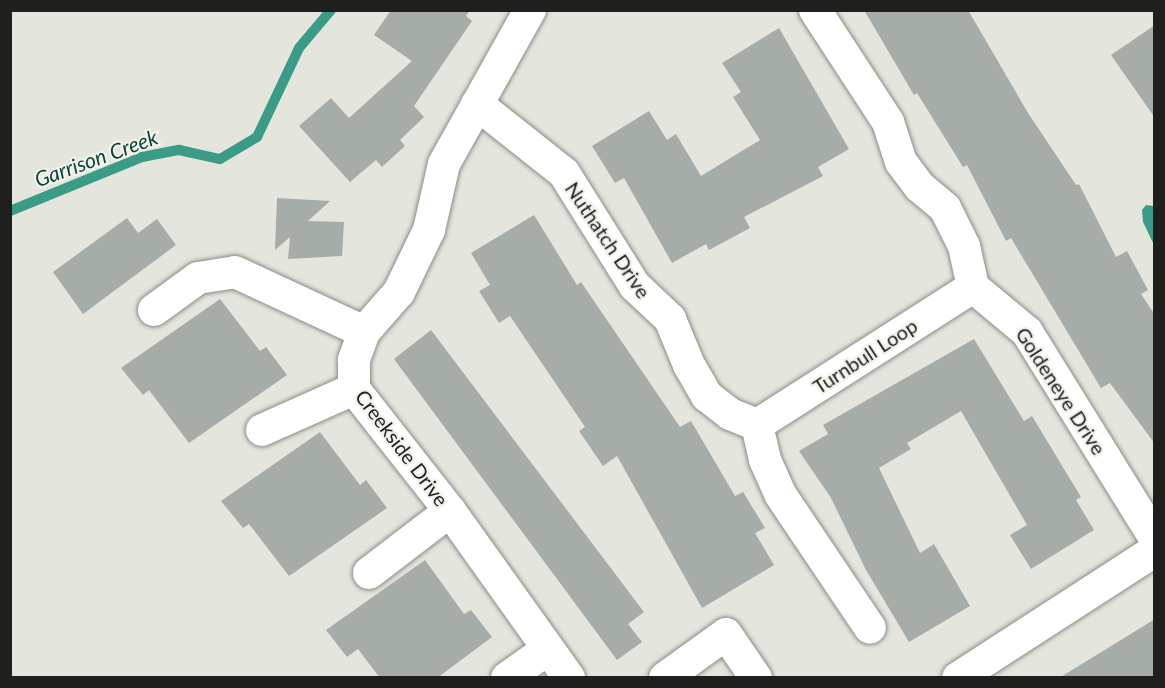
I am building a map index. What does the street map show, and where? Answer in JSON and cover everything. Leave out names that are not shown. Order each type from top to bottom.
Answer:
[{"type":"street","name":"Creekside Drive","points":[[530,10],[444,164],[429,230],[399,292],[364,332],[354,360],[354,389],[450,511],[569,678]]},
{"type":"street","points":[[815,10],[888,122],[901,162],[920,187],[945,208],[964,246],[973,287]]},
{"type":"street","name":"Nuthatch Drive","points":[[477,104],[564,173],[634,286],[670,319],[689,365],[707,396],[730,414],[757,425]]},
{"type":"street","points":[[154,310],[198,278],[235,272],[364,332]]},
{"type":"street","name":"Turnbull Loop","points":[[757,425],[973,287]]},
{"type":"street","name":"Goldeneye Drive","points":[[973,287],[1027,332],[1155,537]]},
{"type":"street","points":[[262,430],[354,389]]},
{"type":"street","points":[[757,425],[765,460],[780,494],[870,628]]},
{"type":"street","points":[[369,573],[450,511]]},
{"type":"street","points":[[958,678],[989,669],[1155,551]]},
{"type":"street","points":[[665,678],[726,634],[756,678]]},
{"type":"street","points":[[507,678],[548,649]]},
{"type":"shaded area","points":[[1146,205],[1154,206],[1154,245],[1143,222],[1142,210]]},
{"type":"building","points":[[391,10],[470,10],[466,16],[472,21],[414,106],[424,117],[400,140],[405,146],[382,167],[376,160],[350,182],[299,126],[331,98],[349,118],[412,61],[374,35]]},
{"type":"building","points":[[864,10],[968,10],[1028,113],[1076,185],[1079,184],[1116,257],[1127,251],[1148,290],[1141,294],[1155,315],[1155,444],[1110,383],[1101,388],[1011,238],[1006,241],[967,165],[963,167],[917,93],[914,95]]},
{"type":"building","points":[[1155,25],[1155,118],[1111,55]]},
{"type":"building","points":[[779,28],[849,149],[818,167],[823,176],[744,217],[750,228],[709,250],[706,244],[672,263],[624,178],[615,183],[592,146],[649,111],[667,140],[676,134],[701,176],[760,140],[733,97],[741,92],[722,63]]},
{"type":"building","points":[[277,198],[330,201],[308,221],[344,222],[342,256],[288,259],[290,237],[275,250]]},
{"type":"building","points":[[534,215],[577,285],[581,282],[680,427],[691,421],[735,496],[743,492],[765,528],[755,533],[774,565],[702,608],[617,456],[603,466],[579,431],[585,427],[510,316],[499,323],[479,291],[490,285],[471,253]]},
{"type":"building","points":[[127,218],[138,233],[157,219],[176,245],[83,314],[53,272]]},
{"type":"building","points":[[220,299],[260,351],[266,347],[287,375],[189,443],[149,390],[143,395],[121,368]]},
{"type":"building","points":[[431,330],[644,612],[628,624],[642,642],[617,660],[394,359]]},
{"type":"building","points":[[974,339],[1024,421],[1032,416],[1081,497],[1076,500],[1094,530],[1031,569],[1010,535],[1027,525],[961,411],[907,443],[911,449],[879,468],[920,553],[934,544],[970,606],[909,642],[866,570],[831,498],[799,451],[828,434],[823,425]]},
{"type":"building","points":[[320,432],[360,485],[366,480],[387,508],[289,576],[249,524],[243,528],[221,501]]},
{"type":"building","points":[[425,560],[464,614],[471,610],[492,637],[437,678],[380,678],[358,649],[347,657],[326,630]]},
{"type":"building","points":[[1155,619],[1155,678],[1059,678]]},
{"type":"waterway","name":"Garrison Creek","points":[[10,211],[142,157],[179,150],[220,159],[257,137],[299,48],[331,10]]}]
